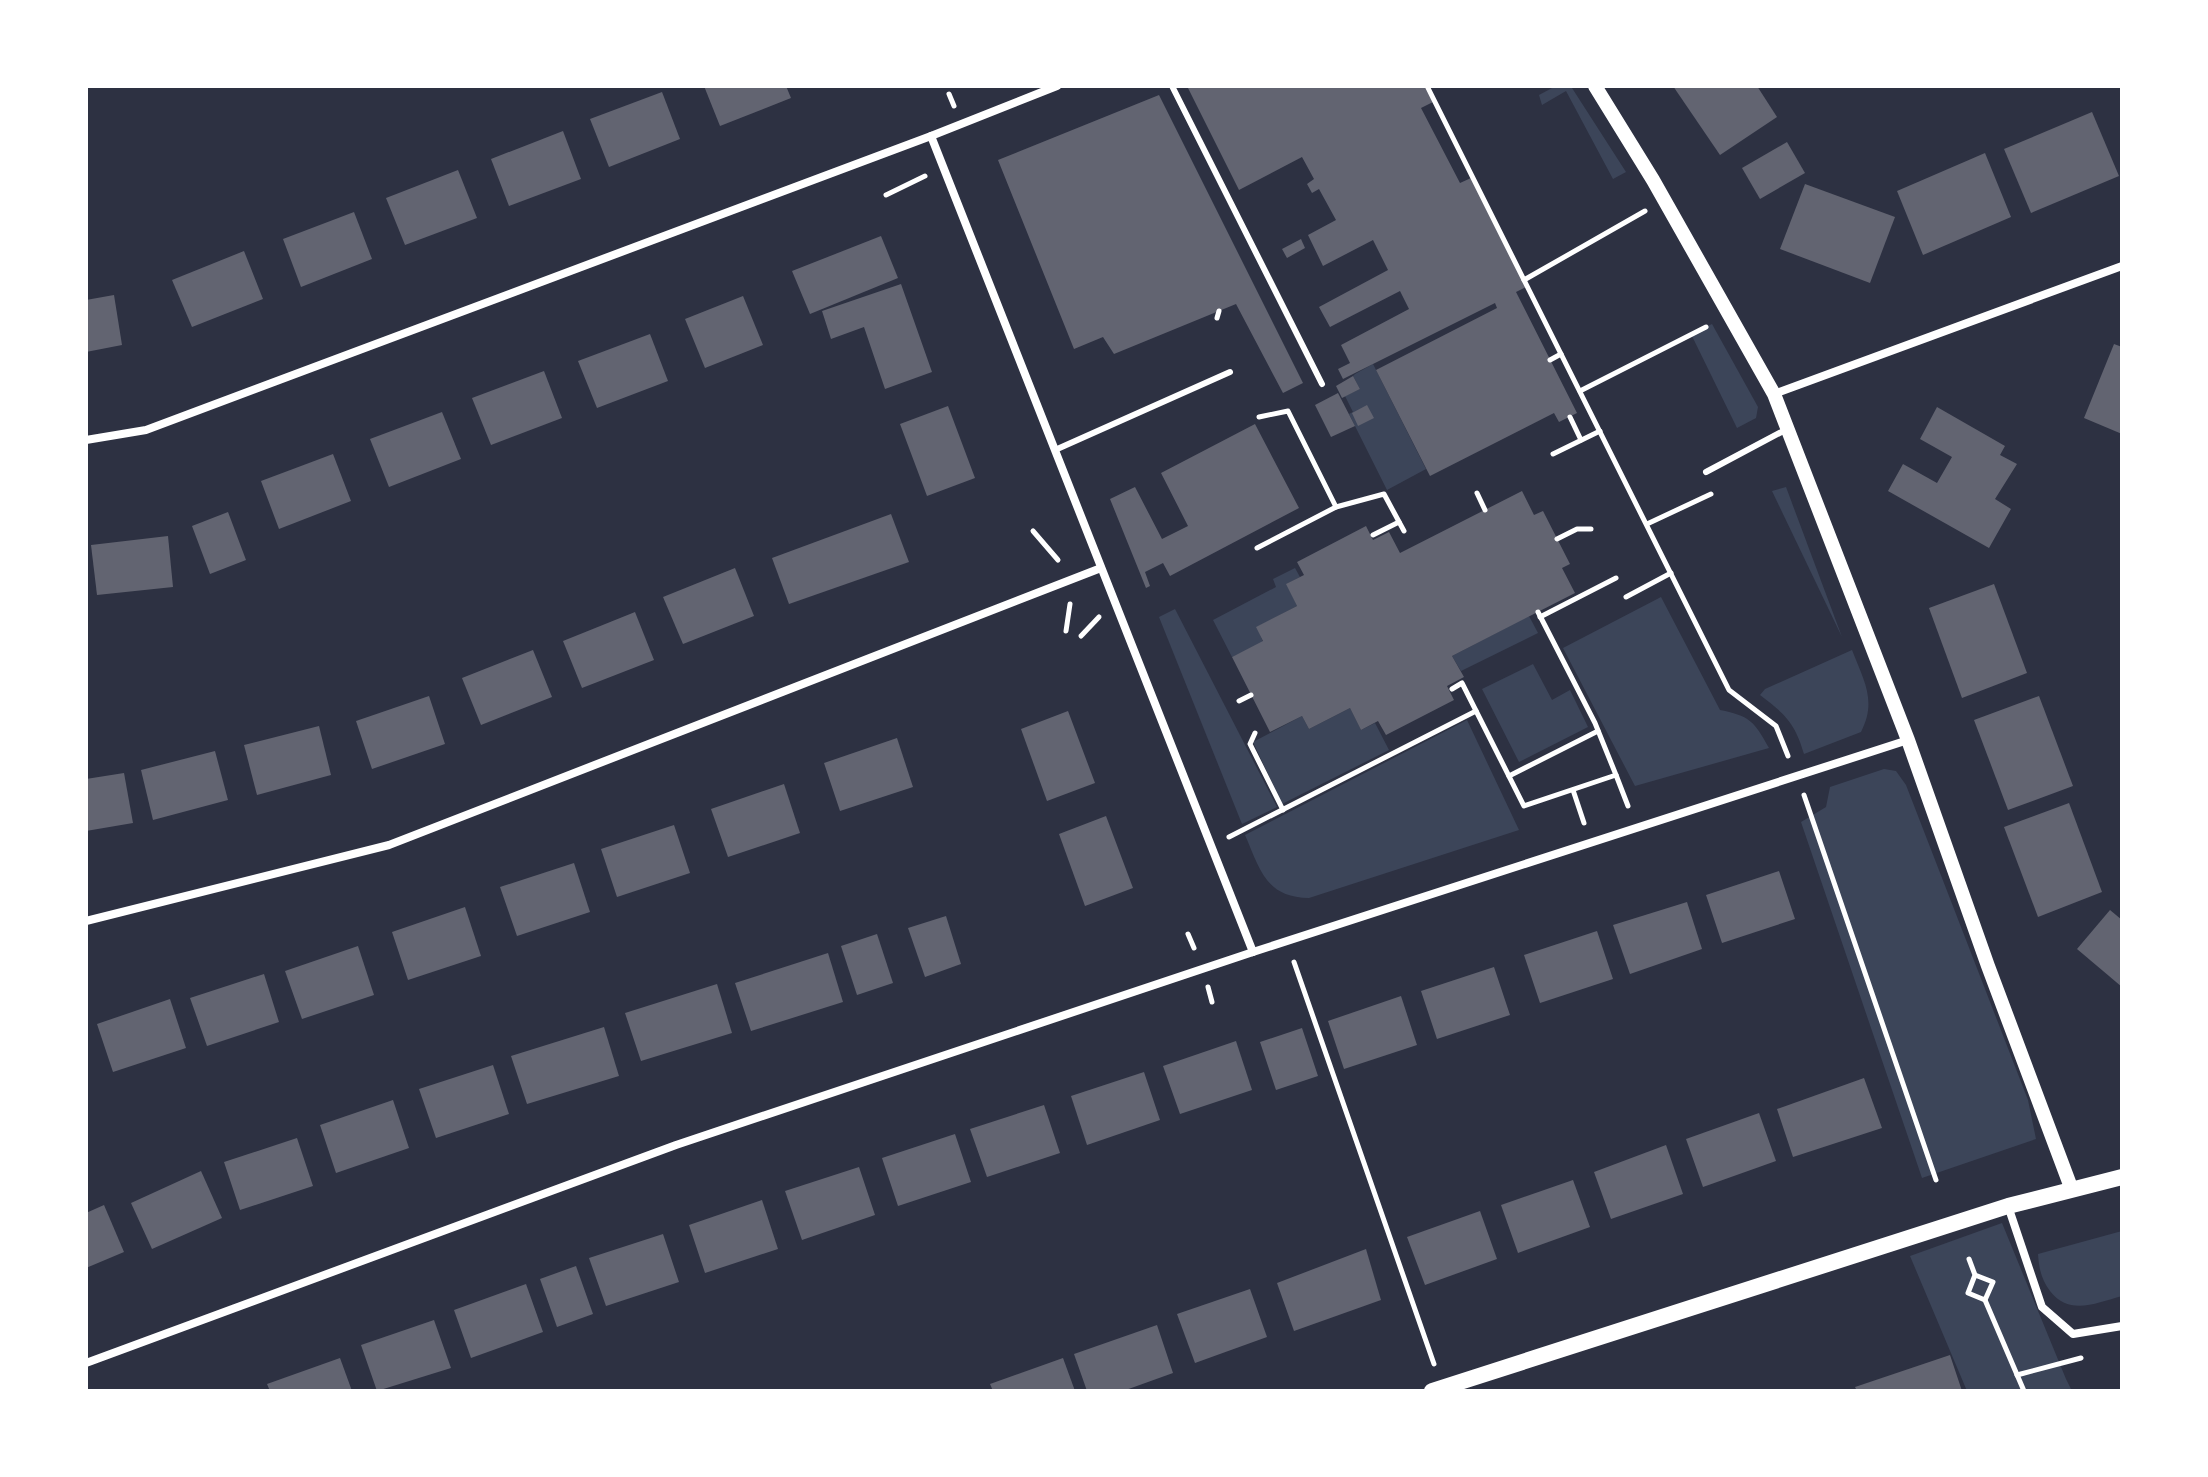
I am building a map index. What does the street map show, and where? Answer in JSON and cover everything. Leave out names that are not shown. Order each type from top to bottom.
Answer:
[{"type":"main road","points":[[1432,1391],[2008,1206],[2122,1177]]},
{"type":"street","points":[[86,440],[146,430],[1057,86]]},
{"type":"street","points":[[1595,86],[1653,180],[1774,394],[1908,740],[2072,1190]]},
{"type":"street","points":[[931,136],[1253,952]]},
{"type":"street","points":[[1774,394],[2122,266]]},
{"type":"street","points":[[86,921],[389,845],[1101,568]]},
{"type":"street","points":[[86,1363],[676,1145],[1253,952],[1908,740]]},
{"type":"street","points":[[2008,1206],[2042,1307],[2073,1334],[2122,1326]]},
{"type":"lane","points":[[1172,86],[1322,384]]},
{"type":"lane","points":[[1055,450],[1230,372]]},
{"type":"lane","points":[[1706,472],[1787,429]]},
{"type":"path","points":[[1427,86],[1729,690],[1776,726],[1788,755]]},
{"type":"path","points":[[1524,280],[1648,209]]},
{"type":"path","points":[[1217,318],[1219,311]]},
{"type":"path","points":[[1580,391],[1706,327]]},
{"type":"path","points":[[1550,360],[1561,354]]},
{"type":"path","points":[[1259,417],[1288,411],[1336,507]]},
{"type":"path","points":[[1570,417],[1581,440]]},
{"type":"path","points":[[1553,454],[1600,431]]},
{"type":"path","points":[[1477,493],[1485,510]]},
{"type":"path","points":[[1257,548],[1336,507],[1384,494],[1404,531]]},
{"type":"path","points":[[1373,535],[1399,522]]},
{"type":"path","points":[[1557,539],[1577,529],[1591,529]]},
{"type":"path","points":[[1626,597],[1671,573]]},
{"type":"path","points":[[1616,578],[1539,614],[1598,731],[1628,806]]},
{"type":"path","points":[[1452,689],[1462,683],[1524,806],[1616,775]]},
{"type":"path","points":[[1239,701],[1251,695]]},
{"type":"path","points":[[1232,836],[1476,711]]},
{"type":"path","points":[[1509,776],[1598,731]]},
{"type":"path","points":[[1255,733],[1250,744],[1283,810]]},
{"type":"path","points":[[1573,790],[1584,821]]},
{"type":"path","points":[[1806,801],[1936,1180]]},
{"type":"path","points":[[1296,972],[1426,1345]]},
{"type":"path","points":[[1969,1259],[1975,1275],[1968,1293],[1985,1300],[2024,1391]]},
{"type":"path","points":[[1975,1275],[1993,1282],[1985,1300]]},
{"type":"path","points":[[2017,1375],[2092,1356]]},
{"type":"shaded area","points":[[1554,87],[1572,88],[1626,172],[1613,179],[1566,91],[1542,105],[1539,95]]},
{"type":"shaded area","points":[[1712,324],[1758,407],[1756,418],[1737,428],[1691,334]]},
{"type":"shaded area","points":[[1373,364],[1426,469],[1387,490],[1349,414],[1353,412],[1345,396],[1360,389],[1353,376]]},
{"type":"shaded area","points":[[1786,487],[1842,637],[1772,491]]},
{"type":"shaded area","points":[[1295,568],[1300,577],[1287,584],[1297,606],[1257,627],[1263,642],[1232,657],[1213,620],[1276,587],[1273,579]]},
{"type":"shaded area","points":[[1661,597],[1720,710],[1750,721],[1769,748],[1635,786],[1563,648]]},
{"type":"shaded area","points":[[1175,609],[1277,807],[1242,824],[1159,617]]},
{"type":"shaded area","points":[[1529,616],[1538,633],[1461,671],[1452,656]]},
{"type":"shaded area","points":[[1852,650],[1867,691],[1868,710],[1861,732],[1804,754],[1788,720],[1760,695],[1765,689]]},
{"type":"shaded area","points":[[1533,664],[1552,700],[1570,690],[1588,727],[1519,762],[1482,689]]},
{"type":"shaded area","points":[[1350,708],[1361,730],[1375,723],[1389,750],[1282,804],[1253,742],[1302,716],[1309,729]]},
{"type":"shaded area","points":[[1467,720],[1519,830],[1309,898],[1283,893],[1266,879],[1245,835]]},
{"type":"shaded area","points":[[1884,769],[1896,771],[1906,785],[2028,1100],[2036,1139],[1922,1178],[1801,822],[1826,807],[1830,787]]},
{"type":"shaded area","points":[[2002,1223],[2072,1391],[1967,1391],[1910,1256]]},
{"type":"shaded area","points":[[2122,1231],[2122,1296],[2083,1306],[2057,1299],[2044,1282],[2038,1254]]},
{"type":"building","points":[[704,86],[786,86],[791,98],[720,126]]},
{"type":"building","points":[[1187,86],[1424,86],[1433,102],[1421,108],[1460,183],[1471,178],[1526,287],[1516,292],[1577,413],[1559,422],[1554,413],[1430,476],[1376,370],[1497,308],[1495,303],[1343,379],[1338,369],[1350,363],[1341,345],[1409,309],[1400,291],[1330,327],[1319,307],[1388,270],[1373,240],[1323,266],[1308,235],[1336,220],[1319,189],[1312,193],[1307,184],[1314,179],[1302,157],[1239,190]]},
{"type":"building","points":[[1673,86],[1757,86],[1777,117],[1720,155]]},
{"type":"building","points":[[662,92],[680,139],[609,167],[590,119]]},
{"type":"building","points":[[1159,95],[1303,383],[1283,393],[1236,304],[1114,354],[1103,337],[1074,349],[998,160]]},
{"type":"building","points":[[2092,112],[2119,176],[2031,213],[2004,149]]},
{"type":"building","points":[[563,131],[581,179],[509,206],[491,159]]},
{"type":"building","points":[[1787,142],[1805,173],[1760,199],[1742,168]]},
{"type":"building","points":[[1985,153],[2011,217],[1923,255],[1897,191]]},
{"type":"building","points":[[458,170],[477,218],[405,245],[386,198]]},
{"type":"building","points":[[1805,184],[1895,217],[1870,283],[1780,249]]},
{"type":"building","points":[[354,212],[372,259],[301,287],[283,239]]},
{"type":"building","points":[[881,236],[898,278],[810,314],[792,271]]},
{"type":"building","points":[[1301,239],[1305,248],[1287,258],[1282,249]]},
{"type":"building","points":[[244,251],[263,299],[192,327],[172,280]]},
{"type":"building","points":[[901,284],[932,372],[885,389],[864,327],[831,339],[822,311]]},
{"type":"building","points":[[114,295],[122,345],[86,352],[86,300]]},
{"type":"building","points":[[743,296],[763,345],[705,368],[685,319]]},
{"type":"building","points":[[650,334],[668,381],[597,408],[578,361]]},
{"type":"building","points":[[2114,344],[2122,347],[2122,434],[2084,418]]},
{"type":"building","points":[[544,371],[562,418],[491,445],[472,398]]},
{"type":"building","points":[[1353,376],[1360,389],[1342,398],[1336,386]]},
{"type":"building","points":[[1338,393],[1355,426],[1331,437],[1315,405]]},
{"type":"building","points":[[1367,405],[1374,418],[1358,426],[1352,413]]},
{"type":"building","points":[[948,406],[975,478],[927,496],[900,424]]},
{"type":"building","points":[[1937,407],[2005,446],[2000,455],[2017,464],[1995,499],[2011,509],[1989,548],[1888,491],[1903,464],[1937,483],[1952,457],[1920,439]]},
{"type":"building","points":[[442,412],[461,459],[389,487],[370,439]]},
{"type":"building","points":[[1255,424],[1299,508],[1170,576],[1163,563],[1145,572],[1150,586],[1146,588],[1110,499],[1135,487],[1162,539],[1188,526],[1161,473]]},
{"type":"building","points":[[333,454],[351,501],[279,529],[261,481]]},
{"type":"building","points":[[1522,491],[1534,515],[1543,511],[1570,564],[1562,568],[1575,593],[1452,656],[1464,677],[1447,686],[1454,700],[1386,735],[1378,721],[1361,730],[1350,708],[1309,729],[1302,716],[1270,732],[1232,657],[1263,641],[1256,627],[1297,606],[1286,584],[1304,575],[1297,562],[1366,526],[1373,540],[1389,532],[1400,553]]},
{"type":"building","points":[[228,512],[246,560],[210,574],[192,526]]},
{"type":"building","points":[[891,514],[909,562],[789,604],[772,558]]},
{"type":"building","points":[[168,536],[173,587],[97,595],[91,545]]},
{"type":"building","points":[[735,568],[754,616],[683,644],[663,597]]},
{"type":"building","points":[[1994,584],[2027,673],[1962,698],[1929,608]]},
{"type":"building","points":[[635,612],[654,660],[582,688],[563,641]]},
{"type":"building","points":[[533,650],[552,697],[481,725],[462,678]]},
{"type":"building","points":[[429,696],[445,744],[372,769],[356,721]]},
{"type":"building","points":[[2039,696],[2073,786],[2008,810],[1974,720]]},
{"type":"building","points":[[1068,711],[1095,783],[1047,801],[1021,729]]},
{"type":"building","points":[[319,726],[331,775],[257,795],[244,745]]},
{"type":"building","points":[[897,738],[913,787],[840,811],[824,763]]},
{"type":"building","points":[[215,751],[228,800],[153,820],[141,770]]},
{"type":"building","points":[[124,773],[133,823],[86,831],[86,779]]},
{"type":"building","points":[[784,784],[800,833],[728,857],[711,809]]},
{"type":"building","points":[[2069,803],[2102,892],[2038,917],[2004,827]]},
{"type":"building","points":[[1106,816],[1133,888],[1085,906],[1059,834]]},
{"type":"building","points":[[674,825],[690,873],[617,897],[601,849]]},
{"type":"building","points":[[574,863],[590,912],[517,936],[500,887]]},
{"type":"building","points":[[1779,871],[1795,919],[1722,943],[1706,895]]},
{"type":"building","points":[[1687,902],[1702,949],[1630,974],[1613,925]]},
{"type":"building","points":[[465,907],[481,956],[408,980],[392,932]]},
{"type":"building","points":[[2110,910],[2122,920],[2122,987],[2077,949]]},
{"type":"building","points":[[946,916],[961,964],[925,977],[908,928]]},
{"type":"building","points":[[1597,931],[1613,979],[1540,1003],[1524,955]]},
{"type":"building","points":[[877,934],[893,983],[857,995],[841,946]]},
{"type":"building","points":[[358,946],[374,995],[302,1019],[285,971]]},
{"type":"building","points":[[828,953],[843,1002],[751,1031],[735,983]]},
{"type":"building","points":[[1494,967],[1510,1015],[1437,1039],[1421,991]]},
{"type":"building","points":[[264,974],[279,1022],[207,1046],[190,998]]},
{"type":"building","points":[[717,984],[732,1033],[641,1061],[625,1013]]},
{"type":"building","points":[[1401,996],[1417,1045],[1344,1069],[1328,1021]]},
{"type":"building","points":[[170,999],[186,1048],[113,1072],[97,1024]]},
{"type":"building","points":[[604,1027],[619,1076],[527,1104],[511,1056]]},
{"type":"building","points":[[1302,1028],[1318,1076],[1276,1090],[1260,1042]]},
{"type":"building","points":[[1236,1041],[1252,1090],[1180,1114],[1163,1066]]},
{"type":"building","points":[[493,1065],[509,1114],[436,1138],[419,1089]]},
{"type":"building","points":[[1144,1072],[1160,1120],[1087,1145],[1071,1096]]},
{"type":"building","points":[[1864,1078],[1882,1128],[1793,1157],[1777,1109]]},
{"type":"building","points":[[393,1100],[409,1148],[336,1173],[320,1125]]},
{"type":"building","points":[[1044,1105],[1060,1153],[987,1177],[970,1129]]},
{"type":"building","points":[[1759,1113],[1776,1161],[1703,1187],[1686,1139]]},
{"type":"building","points":[[955,1134],[971,1182],[898,1206],[882,1158]]},
{"type":"building","points":[[297,1138],[313,1186],[240,1210],[224,1162]]},
{"type":"building","points":[[1666,1145],[1683,1194],[1611,1219],[1594,1172]]},
{"type":"building","points":[[859,1167],[875,1215],[802,1240],[785,1191]]},
{"type":"building","points":[[201,1171],[222,1218],[152,1249],[131,1203]]},
{"type":"building","points":[[1573,1180],[1590,1227],[1518,1253],[1501,1205]]},
{"type":"building","points":[[762,1200],[778,1249],[705,1273],[689,1225]]},
{"type":"building","points":[[104,1205],[124,1252],[86,1268],[86,1213]]},
{"type":"building","points":[[1480,1211],[1497,1259],[1425,1285],[1407,1237]]},
{"type":"building","points":[[663,1234],[679,1282],[606,1306],[589,1258]]},
{"type":"building","points":[[1366,1249],[1381,1300],[1294,1331],[1277,1283]]},
{"type":"building","points":[[576,1266],[593,1314],[557,1327],[540,1279]]},
{"type":"building","points":[[526,1284],[543,1332],[471,1358],[454,1310]]},
{"type":"building","points":[[1250,1289],[1267,1337],[1195,1363],[1177,1314]]},
{"type":"building","points":[[434,1320],[451,1368],[377,1391],[361,1345]]},
{"type":"building","points":[[1157,1325],[1173,1373],[1123,1391],[1087,1391],[1074,1354]]},
{"type":"building","points":[[1950,1355],[1962,1391],[1857,1391],[1855,1387]]},
{"type":"building","points":[[340,1358],[352,1391],[270,1391],[267,1384]]},
{"type":"building","points":[[1063,1358],[1075,1391],[993,1391],[990,1384]]}]
